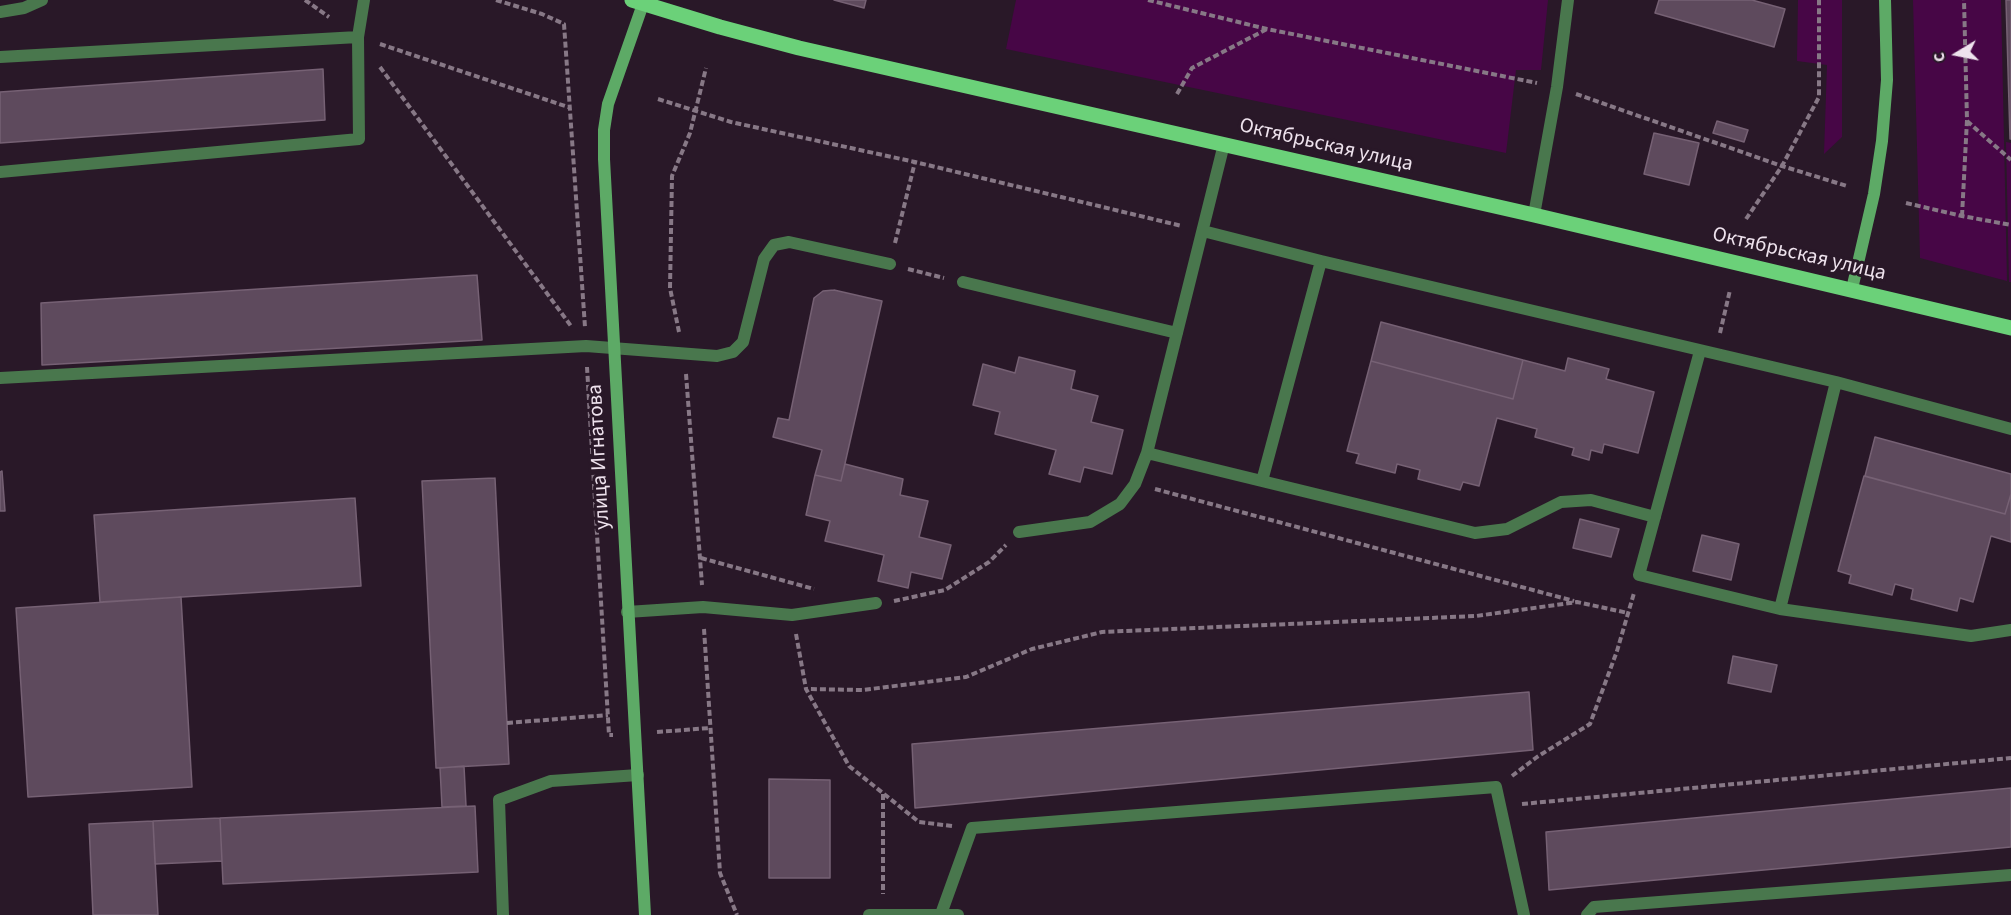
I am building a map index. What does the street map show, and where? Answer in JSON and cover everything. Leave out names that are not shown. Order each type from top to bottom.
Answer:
[{"type":"main road","points":[[1852,289],[1874,194],[1882,141],[1887,80],[1885,0]]},
{"type":"main road","name":"Октябрьская улица","points":[[642,1],[720,27],[799,48],[1534,215],[2011,328]]},
{"type":"main road","name":"улица Игнатова","points":[[642,1],[608,104],[604,130],[604,159],[645,915]]},
{"type":"street","points":[[0,12],[24,8],[42,0]]},
{"type":"street","points":[[0,172],[359,139],[358,37],[364,0]]},
{"type":"street","points":[[1534,215],[1557,87],[1568,0]]},
{"type":"street","points":[[0,57],[358,37]]},
{"type":"street","points":[[1019,532],[1090,522],[1120,504],[1135,484],[1147,453],[1224,144]]},
{"type":"street","points":[[1203,231],[1321,261],[1836,382],[2011,429]]},
{"type":"street","points":[[0,378],[586,346],[717,356],[733,352],[743,342],[764,259],[774,245],[789,242],[890,264]]},
{"type":"street","points":[[1262,481],[1321,261]]},
{"type":"street","points":[[963,282],[1177,333]]},
{"type":"street","points":[[1700,351],[1639,575],[1780,609],[1971,636],[2011,630]]},
{"type":"street","points":[[1780,609],[1836,382]]},
{"type":"street","points":[[1147,453],[1475,534],[1507,529],[1561,502],[1591,500],[1655,517]]},
{"type":"street","points":[[627,612],[703,608],[792,615],[876,603]]},
{"type":"street","points":[[503,915],[498,800],[551,782],[638,775]]},
{"type":"street","points":[[941,914],[972,828],[1496,787],[1524,915]]},
{"type":"street","points":[[1587,915],[1594,907],[2011,875]]},
{"type":"street","points":[[869,915],[958,915]]},
{"type":"path","points":[[496,0],[542,14],[564,24],[586,346]]},
{"type":"path","points":[[1148,0],[1267,29],[1557,87],[1782,166],[1848,186]]},
{"type":"path","points":[[1746,219],[1782,166],[1819,97],[1819,0]]},
{"type":"path","points":[[1962,216],[1967,120],[1964,0]]},
{"type":"path","points":[[1177,94],[1192,68],[1267,29]]},
{"type":"path","points":[[358,37],[571,108]]},
{"type":"path","points":[[358,37],[586,346]]},
{"type":"path","points":[[706,68],[690,133],[672,176],[670,288],[684,354],[701,558],[720,873],[737,915]]},
{"type":"path","points":[[658,99],[731,122],[915,162],[1203,231]]},
{"type":"path","points":[[1967,120],[2011,160]]},
{"type":"path","points":[[915,162],[890,264],[963,282]]},
{"type":"path","points":[[1906,203],[2011,225]]},
{"type":"path","points":[[1716,354],[1730,290]]},
{"type":"path","points":[[1135,484],[1577,602],[1628,613]]},
{"type":"path","points":[[876,603],[898,601],[945,590],[989,562],[1019,532]]},
{"type":"path","points":[[701,558],[820,591]]},
{"type":"path","points":[[1496,787],[1590,724],[1617,651],[1639,575]]},
{"type":"path","points":[[806,690],[863,690],[966,677],[1032,649],[1102,632],[1476,616],[1577,602]]},
{"type":"path","points":[[792,615],[806,690],[849,766],[919,822],[972,828]]},
{"type":"path","points":[[507,723],[608,715]]},
{"type":"path","points":[[1500,806],[2011,758]]},
{"type":"path","points":[[883,793],[883,899]]},
{"type":"shaded area","points":[[1016,0],[1548,0],[1541,70],[1516,70],[1506,153],[1006,49]]},
{"type":"shaded area","points":[[1798,0],[1842,0],[1842,137],[1824,154],[1827,65],[1797,61]]},
{"type":"shaded area","points":[[1913,0],[2001,0],[2007,281],[1920,258]]},
{"type":"shaded area","points":[[2006,142],[2011,143],[2011,282],[2009,282]]},
{"type":"building","points":[[834,0],[866,0],[864,8]]},
{"type":"building","points":[[1659,0],[1752,0],[1785,9],[1774,47],[1655,13]]},
{"type":"building","points":[[2006,0],[2011,0],[2011,139],[2010,139]]},
{"type":"building","points":[[323,69],[325,120],[0,143],[0,92]]},
{"type":"building","points":[[1717,121],[1748,130],[1744,142],[1713,133]]},
{"type":"building","points":[[1654,133],[1699,143],[1689,185],[1644,174]]},
{"type":"building","points":[[477,275],[482,340],[42,365],[41,303]]},
{"type":"building","points":[[834,290],[882,301],[841,481],[815,475],[822,450],[773,437],[778,418],[789,420],[814,298],[823,291]]},
{"type":"building","points":[[1381,322],[1523,360],[1513,399],[1371,361]]},
{"type":"building","points":[[1019,357],[1075,371],[1071,389],[1098,396],[1091,422],[1123,430],[1112,474],[1084,467],[1080,482],[1049,474],[1056,450],[995,434],[1000,412],[973,405],[983,364],[1015,373]]},
{"type":"building","points":[[1568,358],[1609,369],[1606,379],[1654,392],[1638,453],[1604,444],[1602,453],[1591,450],[1589,460],[1572,455],[1574,448],[1535,437],[1537,429],[1497,418],[1479,486],[1463,482],[1460,490],[1418,479],[1420,470],[1397,464],[1395,473],[1356,463],[1359,454],[1347,451],[1371,361],[1513,399],[1523,360],[1565,371]]},
{"type":"building","points":[[1875,437],[2011,474],[2011,494],[2005,514],[1865,476]]},
{"type":"building","points":[[845,464],[903,479],[900,495],[928,501],[919,537],[951,545],[942,579],[911,572],[908,588],[878,581],[884,555],[825,541],[830,521],[806,515],[815,475],[841,481]]},
{"type":"building","points":[[2,471],[5,511],[0,511],[0,472]]},
{"type":"building","points":[[1864,476],[2005,514],[2011,494],[2011,542],[1991,536],[1973,602],[1960,598],[1957,611],[1911,599],[1913,589],[1895,584],[1892,595],[1849,583],[1851,575],[1838,571]]},
{"type":"building","points":[[495,478],[509,764],[436,768],[422,481]]},
{"type":"building","points":[[355,498],[361,586],[100,602],[94,515]]},
{"type":"building","points":[[1580,519],[1619,529],[1611,557],[1573,548]]},
{"type":"building","points":[[1702,535],[1739,544],[1731,580],[1693,571]]},
{"type":"building","points":[[181,597],[192,787],[28,797],[16,608]]},
{"type":"building","points":[[1733,656],[1777,665],[1771,692],[1728,683]]},
{"type":"building","points":[[1529,692],[1533,750],[915,808],[912,744]]},
{"type":"building","points":[[464,766],[466,806],[442,807],[440,768]]},
{"type":"building","points":[[769,779],[830,780],[830,878],[769,878]]},
{"type":"building","points":[[2011,788],[2011,847],[1549,890],[1546,832]]},
{"type":"building","points":[[475,806],[478,872],[223,884],[220,818]]},
{"type":"building","points":[[220,818],[222,861],[155,864],[153,821]]},
{"type":"building","points":[[153,821],[158,915],[93,915],[89,824]]}]
